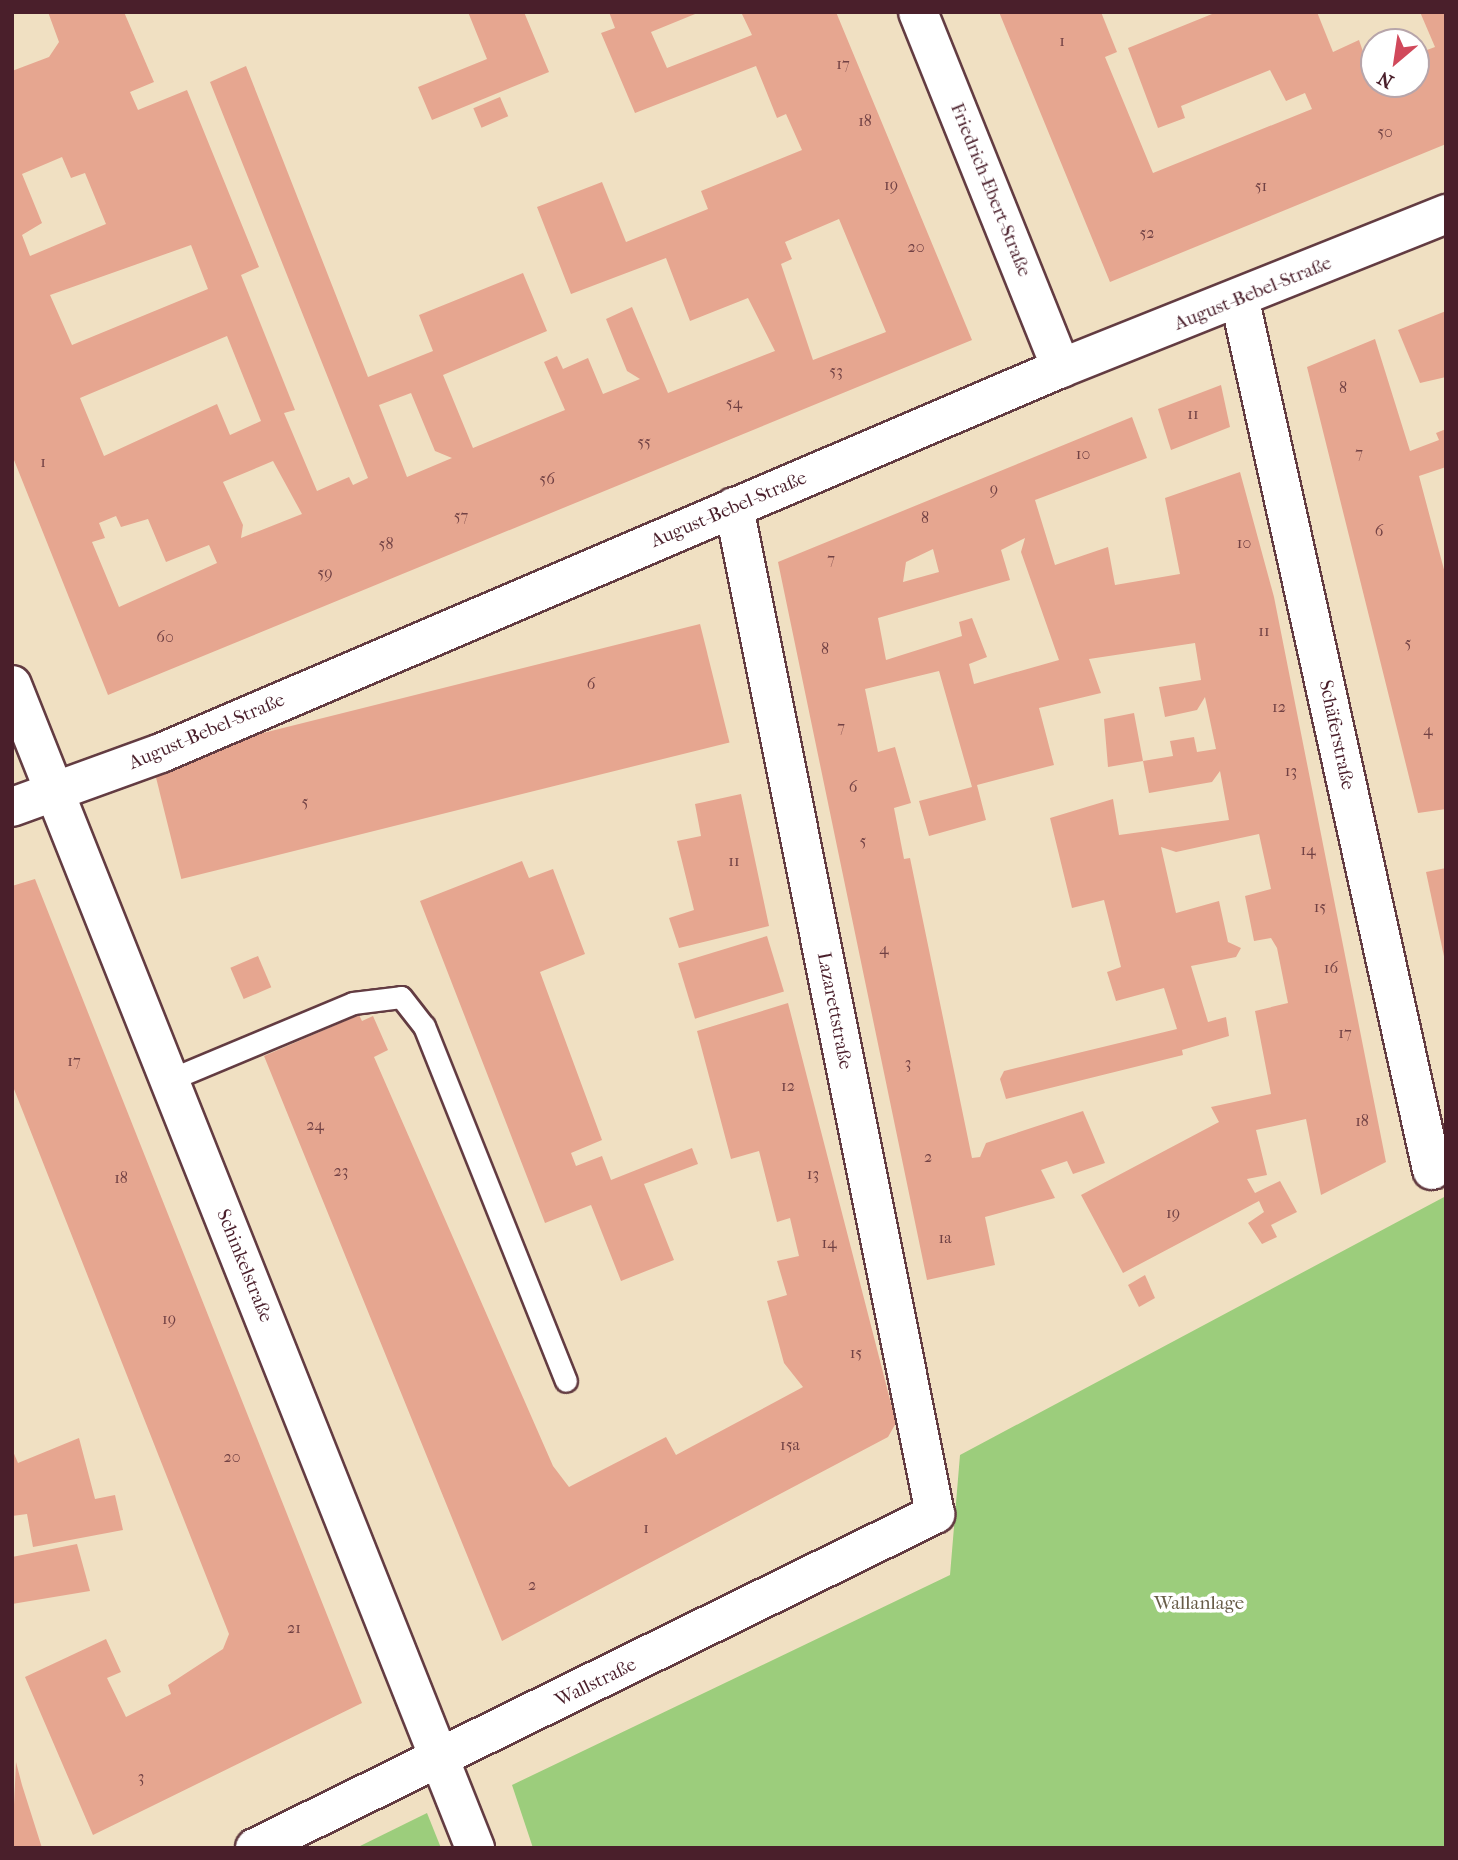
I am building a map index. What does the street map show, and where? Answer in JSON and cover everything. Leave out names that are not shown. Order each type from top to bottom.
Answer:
[{"type":"street","name":"Friedrich-Ebert-Straße","points":[[919,12],[1061,368]]},
{"type":"street","name":"August-Bebel-Straße","points":[[12,807],[160,753],[1061,368],[1240,301],[1446,214]]},
{"type":"street","name":"Schäferstraße","points":[[1240,301],[1432,1170]]},
{"type":"street","name":"Lazarettstraße","points":[[734,508],[934,1514]]},
{"type":"street","name":"Schinkelstraße","points":[[12,685],[475,1848]]},
{"type":"street","name":"Wallstraße","points":[[255,1848],[934,1514]]},
{"type":"lane","points":[[169,1080],[353,1003],[401,997],[424,1026],[566,1381]]},
{"type":"green space","name":"Wallanlage","points":[[1446,1196],[1446,1848],[533,1848],[512,1785],[950,1575],[960,1455]]},
{"type":"green space","points":[[427,1813],[441,1848],[356,1848]]},
{"type":"building","points":[[48,12],[124,12],[154,82],[130,92],[138,110],[187,90],[259,267],[241,275],[295,410],[284,413],[317,491],[349,477],[353,485],[368,478],[210,82],[246,66],[368,377],[433,351],[419,315],[523,273],[547,331],[443,375],[473,448],[565,410],[544,362],[557,356],[563,369],[588,358],[603,394],[640,379],[627,371],[606,319],[632,307],[668,393],[775,351],[748,298],[690,321],[666,258],[571,294],[537,207],[602,182],[626,242],[708,209],[701,191],[802,150],[786,114],[777,118],[756,66],[635,113],[601,33],[615,28],[609,12],[700,12],[651,32],[667,68],[752,35],[741,12],[836,12],[972,340],[108,695],[12,455],[12,71],[49,57],[59,42]],"holes":[[[62,157],[71,178],[85,173],[106,224],[30,256],[22,235],[42,223],[22,174]],[[839,219],[886,332],[813,360],[781,264],[792,259],[785,242]],[[191,245],[208,289],[72,345],[50,295]],[[227,336],[261,421],[230,435],[217,404],[104,456],[80,398]],[[411,393],[435,451],[452,458],[407,477],[379,405]],[[273,461],[302,514],[241,538],[243,525],[223,482]],[[116,516],[121,527],[148,519],[166,562],[209,545],[217,563],[119,607],[92,542],[105,538],[99,523]]]},
{"type":"building","points":[[468,12],[524,12],[549,72],[432,120],[418,87],[487,59]]},
{"type":"building","points":[[999,12],[1101,12],[1117,52],[1105,57],[1153,173],[1312,109],[1305,93],[1286,101],[1270,70],[1181,106],[1185,118],[1158,128],[1128,48],[1217,12],[1317,12],[1333,52],[1359,40],[1360,98],[1430,98],[1430,49],[1435,47],[1430,28],[1427,28],[1420,12],[1446,12],[1446,144],[1110,282]]},
{"type":"building","points":[[500,97],[508,116],[482,128],[473,108]]},
{"type":"building","points":[[1446,311],[1446,377],[1420,383],[1398,330]]},
{"type":"building","points":[[1375,339],[1410,451],[1439,440],[1436,433],[1446,429],[1446,467],[1419,476],[1446,577],[1446,809],[1418,813],[1307,367]]},
{"type":"building","points":[[1221,385],[1230,427],[1171,450],[1158,409]]},
{"type":"building","points":[[1132,417],[1147,458],[1035,500],[1055,565],[1108,547],[1115,585],[1180,574],[1165,498],[1240,472],[1274,597],[1386,1162],[1321,1195],[1306,1119],[1256,1130],[1267,1175],[1247,1179],[1255,1193],[1280,1181],[1297,1212],[1271,1225],[1277,1237],[1262,1244],[1248,1223],[1264,1212],[1259,1201],[1123,1273],[1081,1195],[1219,1122],[1211,1107],[1271,1094],[1255,1011],[1288,1003],[1277,948],[1271,938],[1254,941],[1245,896],[1271,889],[1259,834],[1176,852],[1161,847],[1176,913],[1219,901],[1228,942],[1241,948],[1236,957],[1191,966],[1208,1022],[1226,1017],[1229,1036],[1182,1050],[1183,1055],[1006,1099],[1000,1079],[1004,1071],[1177,1029],[1164,988],[1116,1001],[1107,972],[1121,967],[1104,900],[1072,908],[1050,818],[1113,799],[1119,835],[1229,820],[1220,771],[1212,782],[1149,793],[1143,761],[1173,756],[1170,741],[1194,737],[1197,752],[1216,749],[1205,697],[1197,710],[1165,717],[1159,687],[1201,680],[1195,643],[1089,659],[1101,693],[1039,708],[1054,765],[977,785],[986,820],[929,836],[919,801],[972,787],[939,671],[865,689],[878,752],[895,747],[911,803],[894,808],[904,859],[910,858],[972,1158],[980,1157],[986,1143],[1083,1111],[1105,1163],[1073,1174],[1067,1161],[1041,1170],[1055,1198],[985,1217],[995,1265],[927,1280],[778,562]],"holes":[[[1025,538],[1021,552],[1059,660],[974,684],[969,664],[987,657],[972,618],[959,622],[962,636],[886,660],[878,618],[1010,580],[1001,550]],[[933,549],[939,572],[903,582],[906,562]]]},
{"type":"building","points":[[700,624],[730,742],[181,879],[152,761]]},
{"type":"building","points":[[1134,713],[1143,761],[1108,767],[1104,719]]},
{"type":"building","points":[[741,794],[769,926],[679,948],[669,918],[694,910],[677,841],[701,836],[695,804]]},
{"type":"building","points":[[522,861],[529,878],[553,869],[585,954],[540,972],[602,1140],[571,1153],[576,1166],[602,1156],[611,1180],[692,1148],[698,1164],[644,1184],[674,1260],[621,1281],[591,1205],[545,1223],[420,901]]},
{"type":"building","points":[[1446,868],[1446,961],[1445,961],[1426,872]]},
{"type":"building","points":[[35,879],[362,1703],[93,1835],[25,1677],[106,1639],[121,1672],[107,1678],[126,1717],[171,1694],[168,1685],[223,1649],[229,1634],[12,1084],[12,886]]},
{"type":"building","points":[[767,936],[784,991],[695,1019],[678,963]]},
{"type":"building","points":[[258,956],[271,987],[244,999],[230,968]]},
{"type":"building","points":[[788,1003],[896,1423],[888,1437],[502,1641],[264,1056],[359,1015],[362,1021],[373,1016],[388,1050],[374,1057],[553,1466],[569,1487],[666,1437],[676,1455],[803,1387],[784,1363],[767,1301],[787,1295],[777,1261],[799,1256],[790,1218],[777,1222],[759,1151],[731,1159],[697,1031]]},
{"type":"building","points":[[1145,1275],[1155,1298],[1139,1307],[1128,1285]]},
{"type":"building","points":[[79,1438],[95,1499],[115,1495],[123,1530],[33,1547],[27,1514],[12,1516],[12,1449],[18,1463]]},
{"type":"building","points":[[77,1544],[90,1591],[12,1604],[12,1557]]},
{"type":"building","points":[[16,1762],[22,1785],[42,1848],[12,1848]]}]
